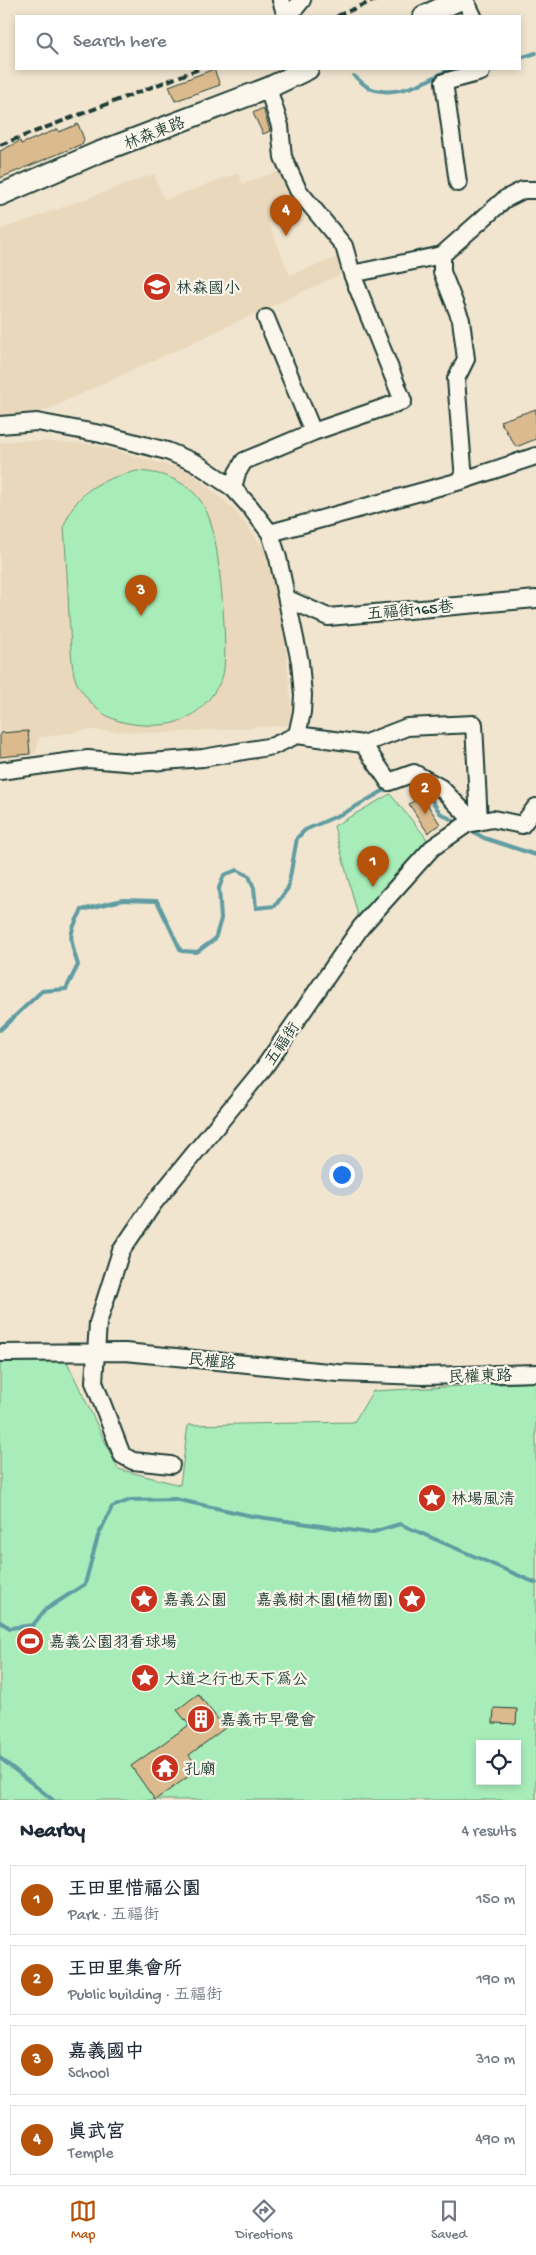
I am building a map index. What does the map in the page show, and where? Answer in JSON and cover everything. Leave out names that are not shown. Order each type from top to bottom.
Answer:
[{"type":"main road","points":[[426,15],[460,0]]},
{"type":"main road","name":"林森東路","points":[[0,194],[96,153],[268,88],[306,70]]},
{"type":"street","points":[[281,0],[288,15]]},
{"type":"street","points":[[289,15],[302,0]]},
{"type":"street","points":[[465,0],[472,15]]},
{"type":"street","points":[[458,183],[444,82],[481,72],[481,70]]},
{"type":"street","points":[[233,488],[237,473],[244,461],[314,432],[403,401],[352,274],[344,246],[298,190],[283,157],[280,126],[268,88]]},
{"type":"street","points":[[352,274],[442,255],[505,199],[523,190],[536,190]]},
{"type":"street","points":[[442,255],[442,272],[461,320],[466,359],[456,379],[464,480]]},
{"type":"street","points":[[266,318],[314,432]]},
{"type":"street","points":[[0,425],[37,422],[102,434],[167,451],[196,462],[233,488],[270,533],[278,558],[288,598],[300,662],[303,694],[302,712],[297,735]]},
{"type":"street","points":[[270,533],[464,480],[536,456]]},
{"type":"street","name":"五福街165巷","points":[[288,598],[328,617],[536,599]]},
{"type":"street","points":[[0,771],[88,759],[138,763],[203,758],[273,746],[297,735],[363,744],[407,727],[474,724],[476,822]]},
{"type":"street","points":[[363,744],[389,782],[414,773],[441,788],[476,822]]},
{"type":"street","name":"五福街","points":[[171,1464],[133,1461],[122,1454],[94,1382],[98,1323],[121,1251],[153,1204],[263,1069],[361,927],[432,848],[467,824],[493,819],[522,825],[536,807]]},
{"type":"street","name":"民權路","points":[[0,1353],[125,1352],[338,1372],[423,1376]]},
{"type":"street","name":"民權東路","points":[[423,1376],[536,1373]]},
{"type":"shaded area","name":"林森國小","points":[[280,171],[298,197],[268,222],[290,275],[340,256],[348,271],[44,411],[0,418],[0,230],[154,174],[164,200],[238,173],[243,184]]},
{"type":"shaded area","points":[[20,440],[91,444],[189,471],[234,509],[264,548],[279,579],[293,725],[164,733],[89,730],[39,738],[36,753],[0,757],[0,443]]},
{"type":"green space","points":[[137,471],[160,474],[189,488],[195,494],[208,516],[213,531],[218,561],[225,650],[222,678],[205,704],[189,717],[170,724],[138,725],[118,721],[110,717],[101,712],[86,697],[74,675],[64,526],[76,503],[92,488],[112,478]]},
{"type":"green space","points":[[390,794],[424,835],[432,848],[361,927],[334,826]]},
{"type":"green space","points":[[0,1361],[67,1362],[118,1469],[180,1485],[188,1425],[354,1422],[373,1391],[536,1382],[536,1800],[0,1800]]},
{"type":"building","points":[[211,70],[214,70],[220,85],[175,101],[169,86]]},
{"type":"building","points":[[263,108],[270,131],[263,134],[253,113]]},
{"type":"building","points":[[78,124],[84,139],[82,144],[0,178],[0,151],[20,141],[21,144],[58,129],[59,132]]},
{"type":"building","points":[[536,409],[536,439],[516,447],[500,421]]},
{"type":"building","points":[[28,731],[30,754],[0,757],[0,733]]},
{"type":"building","points":[[422,796],[440,824],[428,833],[409,804]]},
{"type":"building","points":[[198,1694],[225,1728],[189,1755],[199,1769],[155,1800],[131,1766],[189,1725],[177,1710]]},
{"type":"building","points":[[494,1708],[517,1709],[516,1724],[493,1723]]},
{"type":"waterway","points":[[521,58],[536,53]]},
{"type":"waterway","points":[[354,76],[369,88],[379,91],[390,91],[411,87],[448,70]]},
{"type":"waterway","points":[[406,783],[422,785],[440,813],[454,821]]},
{"type":"waterway","points":[[0,1030],[42,991],[66,989],[78,965],[71,936],[74,925],[82,910],[122,900],[157,901],[181,951],[197,952],[215,939],[221,919],[219,888],[224,875],[237,870],[249,876],[254,888],[256,908],[275,906],[288,888],[297,838],[305,830],[346,812],[390,787]]},
{"type":"waterway","points":[[474,832],[484,838],[536,855]]},
{"type":"waterway","points":[[0,1622],[10,1628],[33,1625],[45,1610],[85,1584],[98,1536],[112,1507],[130,1500],[175,1499],[252,1516],[370,1533],[400,1524],[536,1583]]},
{"type":"waterway","points":[[0,1758],[53,1800]]},
{"type":"railway","points":[[339,15],[375,0]]},
{"type":"railway","points":[[0,145],[196,70]]},
{"type":"place","name":"真武宮","points":[[286,236]]},
{"type":"place","name":"林森國小","points":[[157,287]]},
{"type":"place","name":"嘉義國中","points":[[141,616]]},
{"type":"place","name":"王田里集會所","points":[[425,814]]},
{"type":"place","name":"王田里惜福公園","points":[[373,887]]},
{"type":"place","name":"林場風清","points":[[432,1498]]},
{"type":"place","name":"嘉義公園","points":[[144,1599]]},
{"type":"place","name":"嘉義樹木園(植物園)","points":[[412,1599]]},
{"type":"place","name":"嘉義公園羽看球場","points":[[30,1641]]},
{"type":"place","name":"大道之行也天下為公","points":[[145,1678]]},
{"type":"place","name":"嘉義市早覺會","points":[[201,1719]]},
{"type":"place","name":"孔廟","points":[[165,1768]]}]
